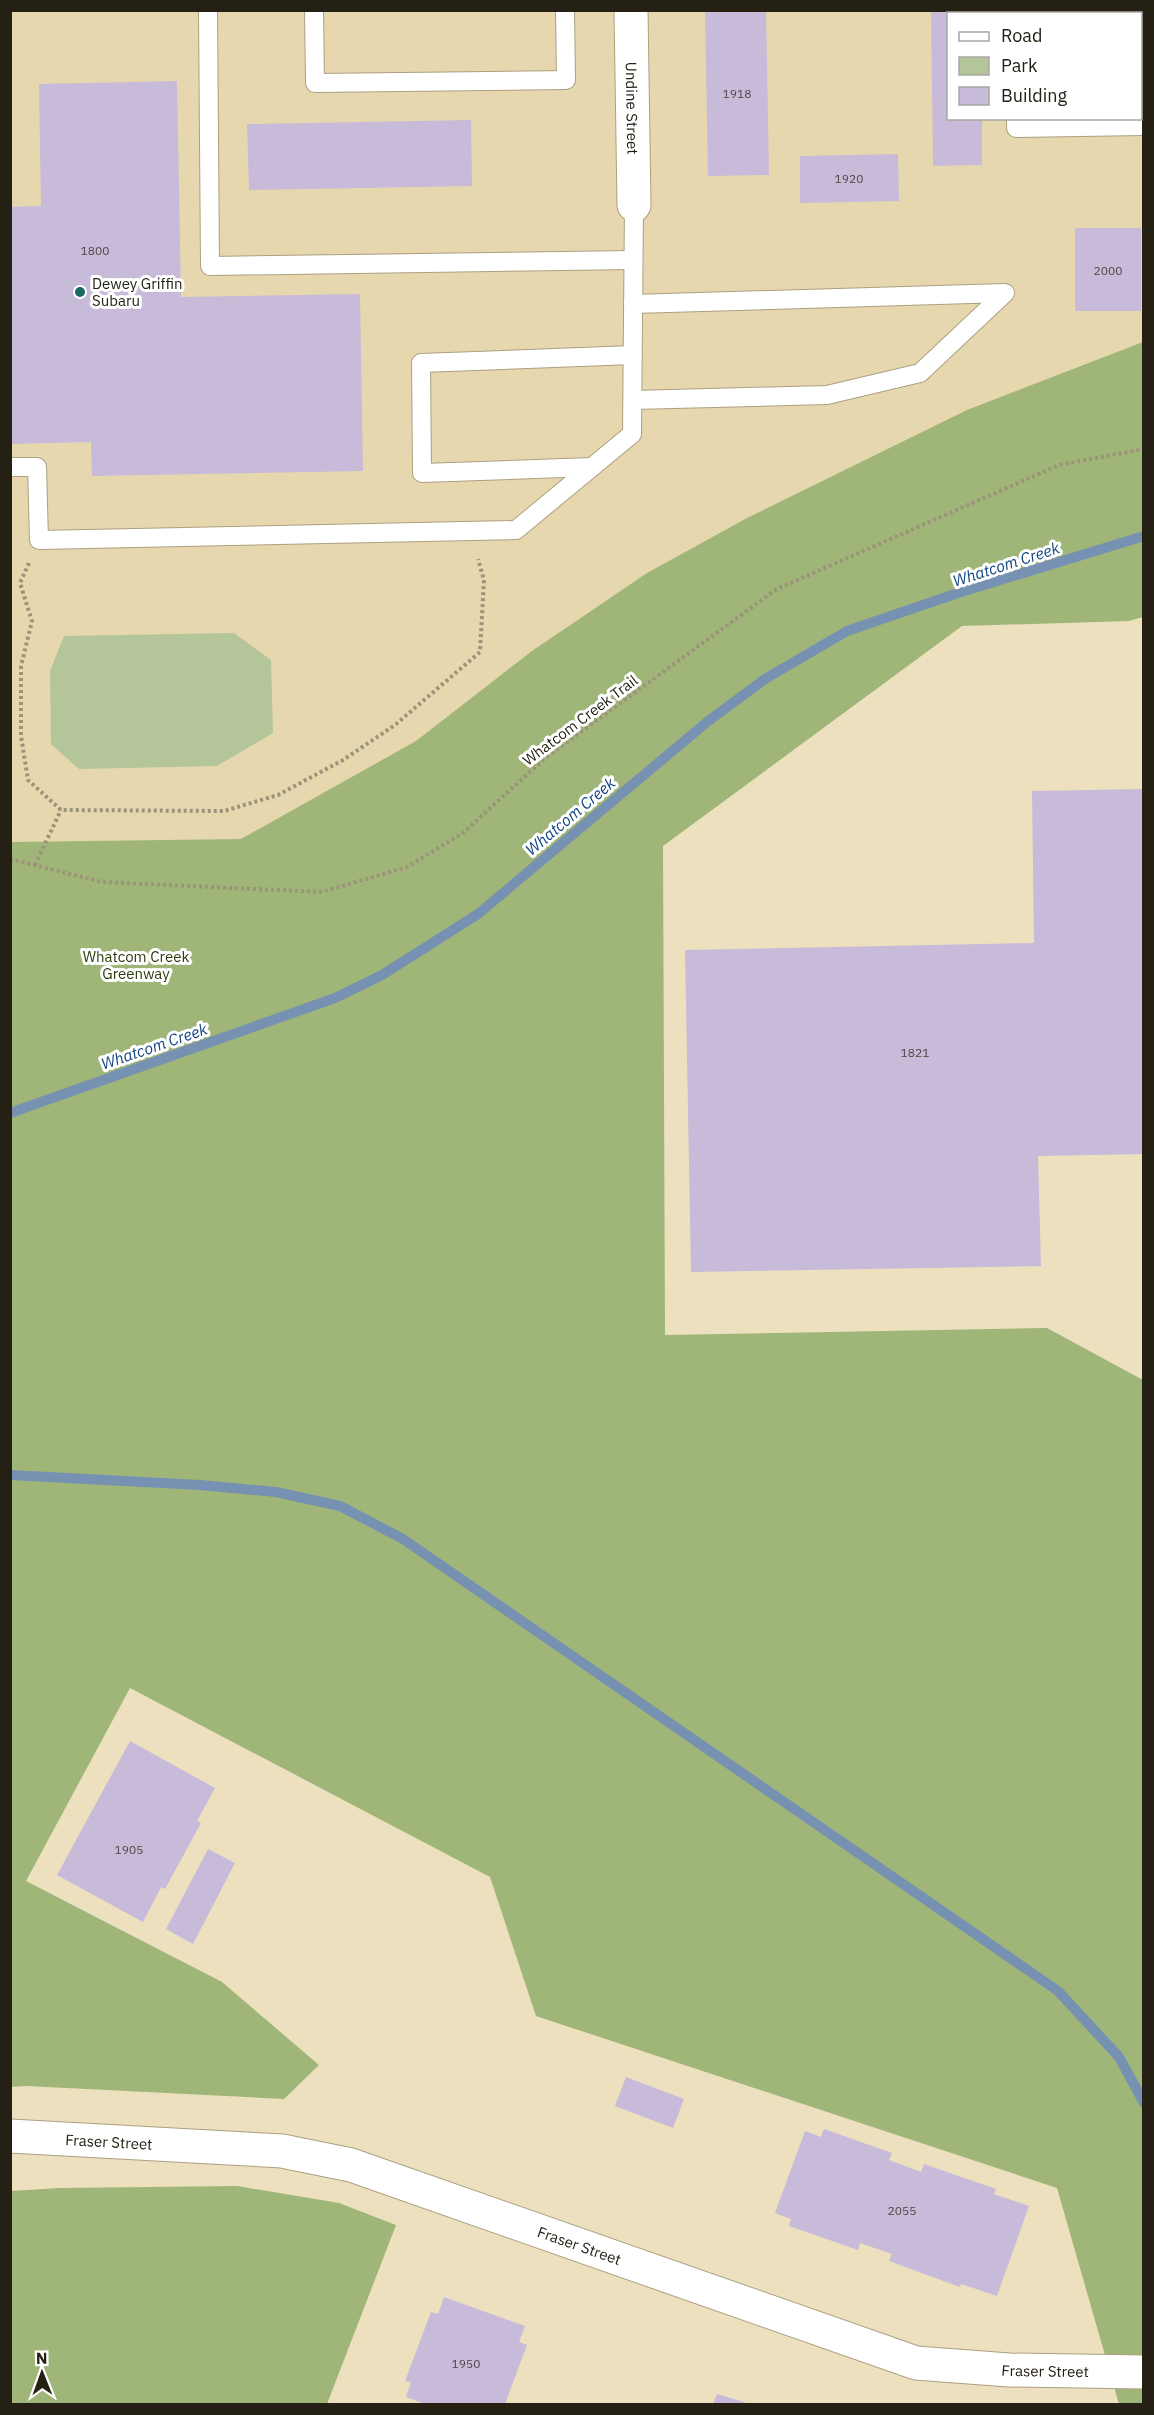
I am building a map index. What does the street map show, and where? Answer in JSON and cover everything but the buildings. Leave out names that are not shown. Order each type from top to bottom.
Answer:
[{"type":"street","name":"Undine Street","points":[[631,10],[634,205]]},
{"type":"street","name":"Fraser Street","points":[[10,2136],[282,2151],[351,2165],[916,2363],[1008,2370],[1143,2372]]},
{"type":"lane","points":[[208,10],[210,266],[633,260]]},
{"type":"lane","points":[[314,10],[315,83],[566,80],[565,10]]},
{"type":"lane","points":[[1016,120],[1016,128],[1143,126]]},
{"type":"lane","points":[[10,467],[37,467],[39,540],[516,530],[632,434],[634,205]]},
{"type":"lane","points":[[633,304],[1005,293],[920,373],[827,395],[633,400]]},
{"type":"lane","points":[[592,467],[422,473],[421,363],[633,355]]},
{"type":"path","name":"Whatcom Creek Trail","points":[[10,859],[102,882],[322,892],[407,867],[464,833],[545,758],[777,589],[1059,465],[1143,449]]},
{"type":"path","points":[[39,540],[20,583],[32,621],[21,666],[21,736],[28,780],[61,810],[224,811],[278,795],[343,760],[395,725],[480,652],[484,580],[469,531]]},
{"type":"path","points":[[35,865],[61,810]]},
{"type":"shaded area","points":[[10,11],[1143,11],[1143,439],[411,837],[11,842]]},
{"type":"green space","name":"Whatcom Creek Greenway","points":[[1143,342],[1143,617],[1129,621],[962,626],[663,846],[665,1335],[1047,1328],[1143,1380],[1143,2404],[1119,2404],[1057,2188],[536,2016],[490,1877],[130,1688],[26,1881],[222,1982],[319,2065],[284,2099],[11,2087],[10,842],[241,839],[416,741],[532,651],[647,573],[747,518],[967,410]]},
{"type":"green space","points":[[234,633],[271,660],[273,733],[217,766],[79,769],[51,744],[50,671],[64,636]]},
{"type":"green space","points":[[237,2186],[339,2203],[396,2225],[327,2404],[11,2404],[11,2191],[60,2188]]},
{"type":"waterway","name":"Whatcom Creek","points":[[10,1113],[335,998],[382,975],[478,914],[707,722],[765,679],[847,631],[958,593],[1144,536]]},
{"type":"waterway","points":[[10,1475],[200,1485],[276,1492],[340,1506],[403,1539],[1058,1991],[1119,2057],[1144,2103]]},
{"type":"place","name":"Dewey Griffin Subaru","points":[[80,292]]}]
